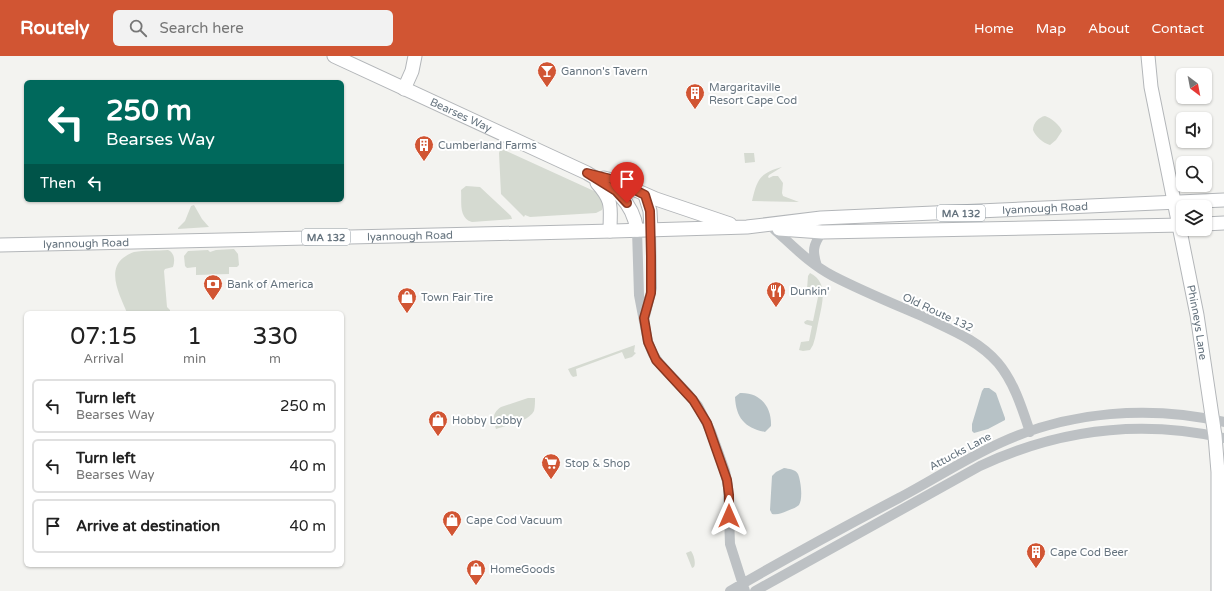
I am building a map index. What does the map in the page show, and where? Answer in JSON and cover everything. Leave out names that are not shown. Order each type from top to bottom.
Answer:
[{"type":"main road","name":"Bearses Way","points":[[334,56],[587,173],[620,195],[633,215],[637,230]]},
{"type":"main road","points":[[404,89],[412,72],[415,56]]},
{"type":"main road","name":"Phinneys Lane","points":[[1148,56],[1150,82],[1176,209]]},
{"type":"main road","name":"Bearses Way","points":[[587,173],[615,180],[645,195],[650,211],[651,230]]},
{"type":"main road","points":[[587,173],[608,198],[610,206],[610,231]]},
{"type":"main road","points":[[645,195],[742,227]]},
{"type":"main road","name":"Iyannough Road","points":[[742,227],[821,218],[1224,200]]},
{"type":"main road","points":[[1212,223],[1224,222]]},
{"type":"main road","name":"Iyannough Road","points":[[0,245],[742,227],[822,232],[1176,225]]},
{"type":"main road","name":"Phinneys Lane","points":[[1183,236],[1220,437],[1218,472],[1218,591]]},
{"type":"street","name":"Old Route 132","points":[[774,228],[803,256],[817,266],[849,284],[957,332],[985,351],[998,364],[1009,380],[1018,399],[1030,432]]},
{"type":"street","name":"Bearses Way","points":[[637,230],[639,295],[648,342],[656,360],[698,406],[711,432],[728,487],[730,544],[743,587]]},
{"type":"street","name":"Bearses Way","points":[[644,318],[652,288],[651,230]]},
{"type":"street","points":[[817,266],[814,257],[814,248],[815,242],[822,232]]},
{"type":"street","name":"Attucks Lane","points":[[730,591],[743,587],[985,450],[1015,436],[1075,420],[1126,412],[1164,413],[1218,420]]},
{"type":"street","name":"Attucks Lane","points":[[755,591],[980,466],[1020,449],[1072,434],[1122,428],[1161,429],[1220,437]]},
{"type":"shaded area","points":[[1045,116],[1055,122],[1062,131],[1056,140],[1050,145],[1040,139],[1033,130],[1037,121]]},
{"type":"shaded area","points":[[502,149],[594,191],[601,199],[603,204],[602,210],[596,213],[530,217],[525,215],[524,217],[501,194],[499,153]]},
{"type":"shaded area","points":[[744,153],[754,153],[755,162],[745,163]]},
{"type":"shaded area","points":[[782,167],[768,177],[778,176],[783,183],[783,196],[799,202],[752,201],[756,187],[761,178],[769,172]]},
{"type":"shaded area","points":[[466,186],[480,187],[511,216],[512,219],[472,222],[468,220],[463,213],[461,204],[461,190]]},
{"type":"shaded area","points":[[194,205],[202,219],[209,227],[178,229],[185,221],[191,206]]},
{"type":"shaded area","points":[[234,249],[238,254],[239,265],[237,267],[229,267],[229,274],[196,275],[196,267],[187,268],[185,266],[184,256],[188,251],[208,250],[210,252],[216,250]]},
{"type":"shaded area","points":[[168,250],[173,255],[173,267],[165,269],[164,271],[167,307],[170,311],[126,311],[116,285],[116,270],[118,264],[123,258],[134,252]]},
{"type":"shaded area","points":[[810,273],[820,282],[823,294],[813,345],[810,350],[803,351],[799,350],[801,342],[809,341],[812,326],[805,324],[804,322],[807,320],[813,321],[818,297],[810,293],[807,289],[808,276]]},
{"type":"shaded area","points":[[635,345],[634,352],[636,353],[632,357],[625,359],[622,352],[576,369],[577,376],[573,377],[568,369]]},
{"type":"shaded area","points":[[984,388],[989,388],[996,393],[1005,420],[988,429],[974,433],[972,431],[972,424]]},
{"type":"shaded area","points":[[740,393],[747,393],[759,398],[767,407],[771,419],[771,426],[765,432],[752,428],[743,421],[737,411],[735,397]]},
{"type":"shaded area","points":[[528,398],[535,398],[534,411],[531,415],[522,420],[496,429],[494,416],[498,409]]},
{"type":"shaded area","points":[[784,468],[797,472],[800,481],[801,499],[799,505],[796,507],[780,514],[772,514],[770,510],[772,476]]},
{"type":"shaded area","points":[[691,551],[695,561],[695,565],[692,568],[686,553]]},
{"type":"place","name":"Gannon's Tavern","points":[[547,88]]},
{"type":"place","name":"Margaritaville Resort Cape Cod","points":[[695,110]]},
{"type":"place","name":"Cumberland Farms","points":[[424,162]]},
{"type":"place","name":"Bank of America","points":[[213,301]]},
{"type":"place","name":"Dunkin'","points":[[776,308]]},
{"type":"place","name":"Town Fair Tire","points":[[407,314]]},
{"type":"place","name":"Hobby Lobby","points":[[438,437]]},
{"type":"place","name":"Stop & Shop","points":[[551,480]]},
{"type":"place","name":"Cape Cod Vacuum","points":[[452,537]]},
{"type":"place","name":"Cape Cod Beer","points":[[1036,569]]},
{"type":"place","name":"HomeGoods","points":[[476,586]]},
{"type":"route","points":[[627,203],[616,191],[587,173],[615,180],[645,195],[650,211],[652,288],[644,318],[648,342],[656,360],[698,406],[707,423],[727,480],[730,506],[729,516]]}]
